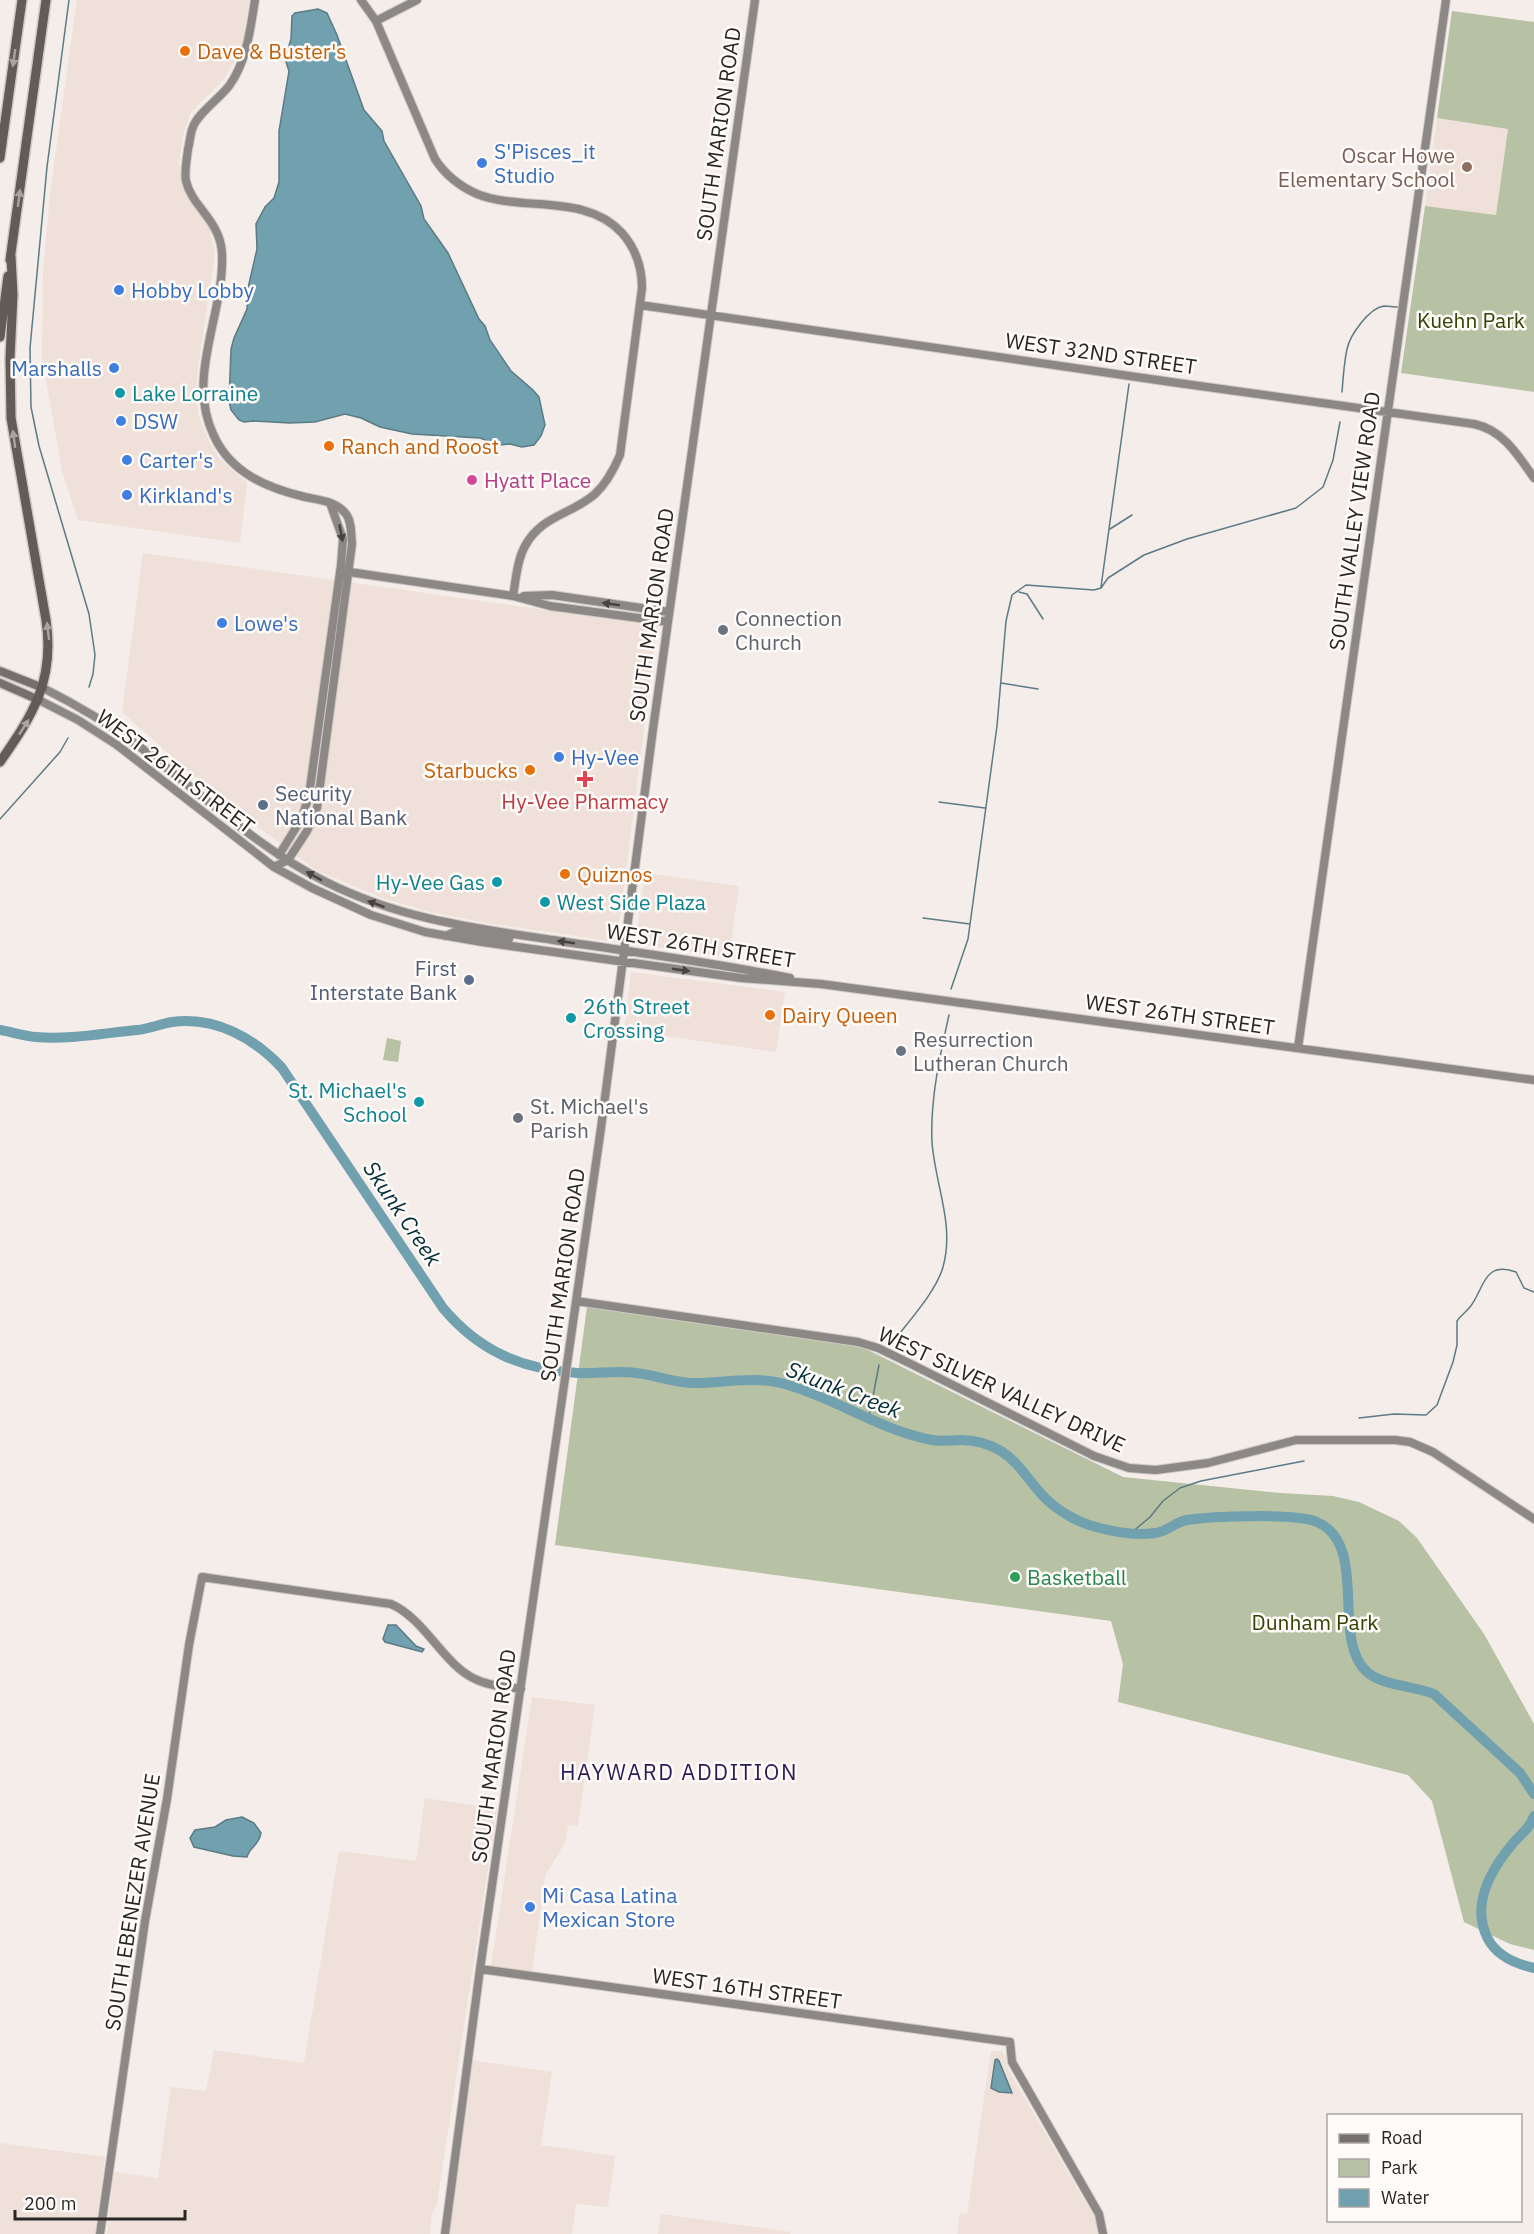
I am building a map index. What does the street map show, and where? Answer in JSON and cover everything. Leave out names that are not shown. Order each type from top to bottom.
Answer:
[{"type":"highway","points":[[0,158],[22,0]]},
{"type":"highway","points":[[0,337],[46,0]]},
{"type":"highway","points":[[0,762],[39,700],[49,659],[48,631],[11,418],[10,358],[13,295],[11,256]]},
{"type":"main road","name":"WEST 26TH STREET","points":[[0,671],[43,688]]},
{"type":"main road","name":"WEST 26TH STREET","points":[[0,683],[39,700]]},
{"type":"street","points":[[255,0],[249,37],[241,64],[230,84],[193,127],[186,166],[188,187],[214,226],[222,250],[220,279],[203,385],[206,413],[218,444],[229,459],[244,472],[274,489],[330,502],[345,513],[350,523],[352,544],[317,808],[307,831],[288,860],[274,867]]},
{"type":"street","points":[[360,0],[376,21],[435,159],[444,172],[462,187],[479,195],[574,209],[601,216],[627,240],[637,256],[642,274],[620,455],[613,471],[597,492],[549,520],[531,537],[521,554],[513,596]]},
{"type":"street","points":[[376,21],[417,0]]},
{"type":"street","name":"SOUTH MARION ROAD","points":[[445,2234],[480,1969],[572,1335],[669,612],[755,0]]},
{"type":"street","name":"SOUTH VALLEY VIEW ROAD","points":[[1298,1048],[1446,0]]},
{"type":"street","name":"WEST 32ND STREET","points":[[640,305],[1484,426],[1511,445],[1534,478]]},
{"type":"street","points":[[279,855],[302,818],[307,805],[341,565],[343,538],[330,502]]},
{"type":"street","points":[[341,565],[349,572]]},
{"type":"street","points":[[340,576],[349,572],[513,596],[550,606],[668,622]]},
{"type":"street","points":[[513,596],[552,595],[669,612]]},
{"type":"street","name":"WEST 26TH STREET","points":[[43,688],[125,736],[279,855],[357,897],[415,917],[448,924],[730,965],[821,984]]},
{"type":"street","name":"WEST 26TH STREET","points":[[39,700],[78,720],[117,745],[274,867],[358,910],[407,927],[446,936],[623,962],[741,978],[821,984],[1534,1080]]},
{"type":"street","points":[[358,910],[433,928],[445,928],[448,924]]},
{"type":"street","points":[[446,936],[454,932],[508,939],[540,938]]},
{"type":"street","name":"WEST SILVER VALLEY DRIVE","points":[[576,1301],[858,1342],[878,1348],[1094,1456],[1129,1468],[1156,1470],[1196,1465],[1296,1440],[1384,1439],[1410,1442],[1433,1452],[1534,1518]]},
{"type":"street","name":"SOUTH EBENEZER AVENUE","points":[[100,2234],[145,1921],[202,1577],[391,1604],[409,1615],[474,1679],[521,1689]]},
{"type":"street","name":"WEST 16TH STREET","points":[[480,1969],[1010,2042],[1012,2062],[1099,2214],[1103,2234]]},
{"type":"shaded area","points":[[77,0],[249,0],[242,45],[223,80],[191,112],[184,132],[179,163],[185,192],[208,222],[215,254],[196,392],[199,417],[209,441],[218,457],[247,483],[240,543],[78,520],[62,471],[42,357],[43,274],[50,193]]},
{"type":"shaded area","name":"Oscar Howe Elementary School","points":[[1437,118],[1508,129],[1496,215],[1425,206]]},
{"type":"shaded area","points":[[143,553],[657,626],[617,942],[494,924],[430,912],[382,898],[316,870],[216,796],[122,712]]},
{"type":"shaded area","points":[[645,873],[739,886],[729,957],[635,944]]},
{"type":"shaded area","points":[[631,972],[785,992],[776,1052],[624,1030]]},
{"type":"shaded area","points":[[532,1697],[595,1705],[578,1826],[568,1825],[566,1841],[545,1876],[532,1972],[491,1966]]},
{"type":"shaded area","points":[[425,1798],[497,1809],[437,2204],[432,2214],[430,2234],[107,2234],[114,2172],[158,2178],[171,2087],[206,2091],[214,2050],[304,2063],[339,1851],[416,1861]]},
{"type":"shaded area","points":[[991,2051],[1003,2051],[1009,2071],[1097,2222],[1098,2234],[957,2234],[960,2213],[967,2214]]},
{"type":"shaded area","points":[[471,2060],[552,2072],[541,2145],[615,2156],[608,2207],[576,2204],[572,2234],[448,2234]]},
{"type":"shaded area","points":[[0,2143],[105,2157],[95,2234],[0,2234]]},
{"type":"shaded area","points":[[661,2214],[791,2232],[790,2234],[658,2234]]},
{"type":"green space","name":"Kuehn Park","points":[[1452,11],[1534,22],[1534,392],[1401,373],[1425,206],[1496,215],[1508,129],[1437,118]]},
{"type":"green space","points":[[387,1038],[401,1041],[398,1062],[383,1060]]},
{"type":"green space","name":"Dunham Park","points":[[587,1307],[858,1345],[1123,1477],[1333,1496],[1359,1502],[1399,1521],[1417,1538],[1484,1634],[1534,1724],[1534,1950],[1510,1944],[1464,1922],[1432,1801],[1408,1775],[1118,1702],[1123,1664],[1111,1621],[555,1545]]},
{"type":"water","name":"Lake Lorraine","points":[[318,9],[327,13],[364,110],[382,131],[384,141],[421,206],[424,219],[448,253],[490,340],[511,371],[539,397],[545,425],[534,445],[522,447],[510,444],[499,445],[480,438],[412,434],[380,427],[361,418],[345,414],[315,422],[244,422],[239,420],[231,410],[229,401],[231,349],[247,309],[248,288],[257,249],[256,224],[265,207],[274,198],[279,182],[279,131],[289,71],[285,59],[291,39],[292,16],[295,13]]},
{"type":"water","points":[[388,1625],[396,1625],[416,1646],[424,1649],[422,1652],[385,1642],[383,1639]]},
{"type":"water","points":[[242,1817],[254,1823],[261,1833],[247,1857],[194,1847],[190,1838],[195,1830],[215,1827],[226,1820]]},
{"type":"water","points":[[997,2059],[1012,2093],[999,2092],[991,2088]]},
{"type":"waterway","points":[[69,0],[47,167],[30,348],[31,407],[39,446],[89,614],[95,655],[89,687]]},
{"type":"waterway","points":[[1342,392],[1347,349],[1356,330],[1366,317],[1378,308],[1398,307]]},
{"type":"waterway","points":[[1101,587],[1129,384]]},
{"type":"waterway","points":[[951,989],[968,939],[997,726],[1006,621],[1012,595],[1026,585],[1094,590],[1101,588],[1108,578],[1144,555],[1187,539],[1296,508],[1323,487],[1333,460],[1340,422]]},
{"type":"waterway","points":[[1110,529],[1132,515]]},
{"type":"waterway","points":[[1019,592],[1027,594],[1043,619]]},
{"type":"waterway","points":[[1001,683],[1038,689]]},
{"type":"waterway","points":[[0,819],[60,752],[68,738]]},
{"type":"waterway","points":[[939,802],[985,808]]},
{"type":"waterway","points":[[923,918],[970,924]]},
{"type":"waterway","points":[[892,1343],[921,1307],[934,1286],[943,1267],[946,1251],[946,1220],[934,1158],[932,1126],[936,1078],[949,1015]]},
{"type":"waterway","name":"Skunk Creek","points":[[0,1030],[61,1038],[188,1021],[218,1026],[259,1047],[282,1068],[443,1308],[471,1336],[502,1355],[519,1362],[557,1371],[629,1372],[687,1383],[765,1380],[788,1385],[913,1436],[936,1441],[971,1441],[992,1446],[1014,1461],[1045,1498],[1056,1507],[1083,1523],[1110,1530],[1148,1534],[1163,1531],[1187,1520],[1214,1517],[1274,1516],[1317,1522],[1333,1534],[1342,1550],[1346,1571],[1351,1638],[1356,1657],[1367,1672],[1390,1683],[1434,1694],[1520,1773],[1534,1794]]},
{"type":"waterway","points":[[1359,1418],[1394,1414],[1426,1415],[1437,1405],[1453,1362],[1457,1345],[1457,1321],[1475,1300],[1491,1273],[1505,1269],[1516,1272],[1524,1288],[1534,1292]]},
{"type":"waterway","points":[[869,1417],[879,1365]]},
{"type":"waterway","points":[[1131,1533],[1150,1517],[1163,1501],[1180,1488],[1201,1481],[1304,1461]]},
{"type":"waterway","name":"Skunk Creek","points":[[1534,1816],[1491,1875],[1482,1900],[1481,1913],[1488,1939],[1496,1950],[1514,1962],[1534,1968]]},
{"type":"place","name":"Dave & Buster's","points":[[185,51]]},
{"type":"place","name":"S'Pisces_it Studio","points":[[482,163]]},
{"type":"place","name":"Oscar Howe Elementary School","points":[[1467,167]]},
{"type":"place","name":"Hobby Lobby","points":[[119,290]]},
{"type":"place","name":"Marshalls","points":[[114,368]]},
{"type":"place","name":"Lake Lorraine","points":[[120,393]]},
{"type":"place","name":"DSW","points":[[121,421]]},
{"type":"place","name":"Ranch and Roost","points":[[329,446]]},
{"type":"place","name":"Carter's","points":[[127,460]]},
{"type":"place","name":"Hyatt Place","points":[[472,480]]},
{"type":"place","name":"Kirkland's","points":[[127,495]]},
{"type":"place","name":"Lowe's","points":[[222,623]]},
{"type":"place","name":"Connection Church","points":[[723,630]]},
{"type":"place","name":"Hy-Vee","points":[[559,757]]},
{"type":"place","name":"Starbucks","points":[[530,770]]},
{"type":"place","name":"Hy-Vee Pharmacy","points":[[585,779]]},
{"type":"place","name":"Security National Bank","points":[[263,805]]},
{"type":"place","name":"Quiznos","points":[[565,874]]},
{"type":"place","name":"Hy-Vee Gas","points":[[497,882]]},
{"type":"place","name":"West Side Plaza","points":[[545,902]]},
{"type":"place","name":"First Interstate Bank","points":[[469,980]]},
{"type":"place","name":"Dairy Queen","points":[[770,1015]]},
{"type":"place","name":"26th Street Crossing","points":[[571,1018]]},
{"type":"place","name":"Resurrection Lutheran Church","points":[[901,1051]]},
{"type":"place","name":"St. Michael's School","points":[[419,1102]]},
{"type":"place","name":"St. Michael's Parish","points":[[518,1118]]},
{"type":"place","name":"Basketball","points":[[1015,1577]]},
{"type":"place","name":"Mi Casa Latina Mexican Store","points":[[530,1907]]},
{"type":"district","name":"HAYWARD ADDITION","points":[[679,1771]]}]
